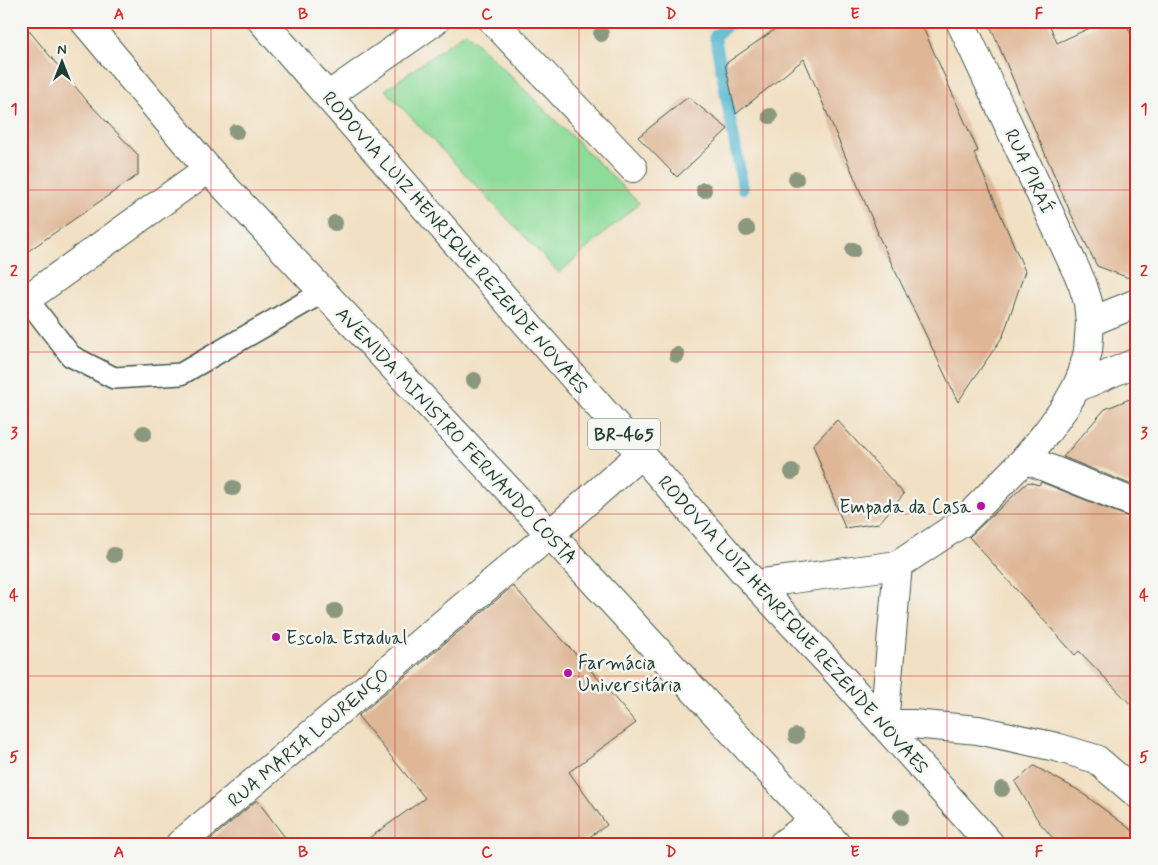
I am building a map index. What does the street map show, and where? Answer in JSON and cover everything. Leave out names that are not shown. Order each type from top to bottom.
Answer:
[{"type":"main road","name":"AVENIDA MINISTRO FERNANDO COSTA","points":[[84,21],[208,169],[550,534],[836,844]]},
{"type":"main road","name":"RODOVIA LUIZ HENRIQUE REZENDE NOVAES","points":[[262,21],[755,584],[828,662],[990,844]]},
{"type":"main road","points":[[328,96],[435,21]]},
{"type":"main road","points":[[493,21],[633,168]]},
{"type":"main road","name":"RUA PIRAÍ","points":[[898,564],[963,522],[1025,459],[1065,407],[1082,374],[1088,351],[1090,322],[1088,302],[1082,283],[960,21]]},
{"type":"main road","points":[[24,301],[208,169]]},
{"type":"main road","points":[[1090,322],[1137,302]]},
{"type":"main road","points":[[1076,388],[1137,362]]},
{"type":"main road","name":"RUA MARIA LOURENÇO","points":[[180,844],[550,534],[641,454]]},
{"type":"main road","points":[[1025,459],[1137,504]]},
{"type":"main road","points":[[755,584],[898,564],[884,724],[913,724],[978,730],[1056,746],[1096,759],[1137,766]]},
{"type":"main road","points":[[1096,759],[1137,794]]},
{"type":"main road","points":[[783,844],[815,820]]},
{"type":"lane","points":[[24,301],[71,356],[114,378],[180,374],[323,292]]},
{"type":"green space","points":[[466,32],[639,203],[559,273],[385,90]]},
{"type":"building","points":[[21,21],[88,102],[138,155],[138,175],[21,256]]},
{"type":"building","points":[[787,21],[920,21],[978,151],[974,153],[1025,271],[1003,336],[958,402],[877,233],[804,59],[736,114],[725,64]]},
{"type":"building","points":[[988,21],[1048,21],[1057,43],[1105,21],[1125,21],[1137,47],[1137,281],[1097,266],[1071,214]]},
{"type":"building","points":[[688,97],[728,129],[677,177],[638,137]]},
{"type":"building","points":[[1137,396],[1137,487],[1063,457],[1105,409]]},
{"type":"building","points":[[837,420],[904,494],[879,523],[845,528],[813,445]]},
{"type":"building","points":[[1028,482],[1039,485],[1041,482],[1137,519],[1137,711],[1079,651],[1075,655],[969,537]]},
{"type":"building","points":[[513,586],[636,723],[569,772],[607,825],[579,844],[361,844],[425,798],[358,716]]},
{"type":"building","points":[[1034,766],[1078,790],[1137,834],[1137,844],[1058,844],[1039,822],[1015,782]]},
{"type":"building","points":[[257,800],[290,844],[205,844]]},
{"type":"waterway","points":[[732,21],[715,36],[743,188]]},
{"type":"place","name":"Empada da Casa","points":[[981,506]]},
{"type":"place","name":"Escola Estadual","points":[[276,637]]},
{"type":"place","name":"Farmácia Universitária","points":[[568,673]]}]
